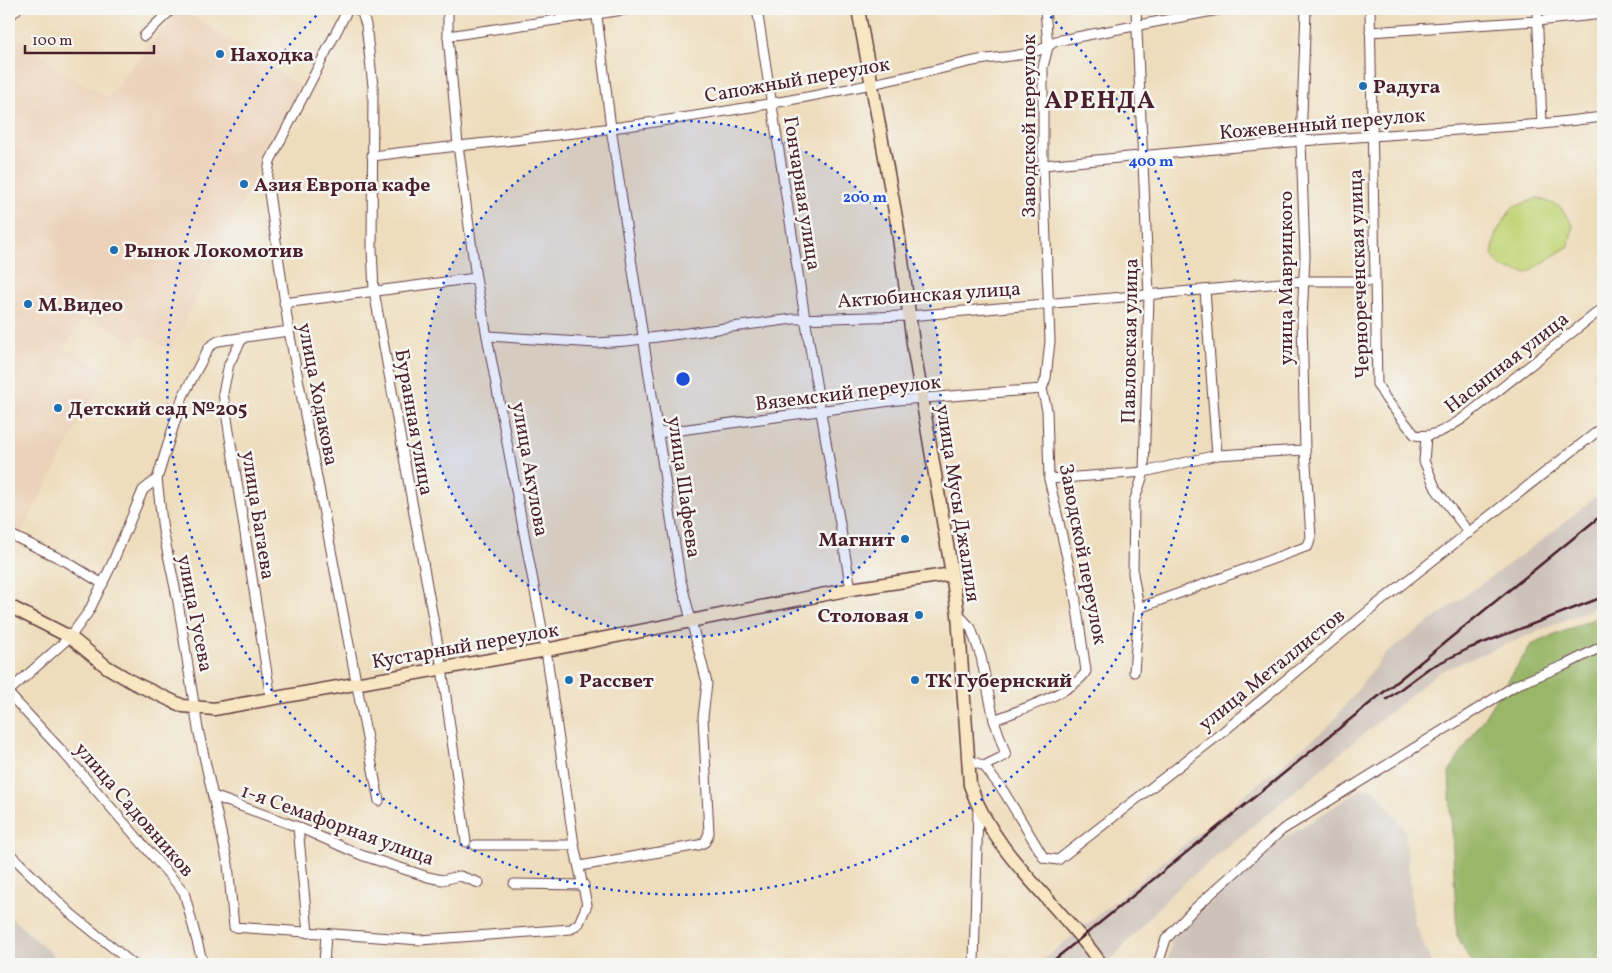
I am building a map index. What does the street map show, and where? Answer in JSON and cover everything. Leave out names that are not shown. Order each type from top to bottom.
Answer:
[{"type":"street","points":[[9,17],[17,9]]},
{"type":"street","points":[[144,36],[172,9]]},
{"type":"street","name":"улица Ходакова","points":[[348,9],[270,160],[267,179],[289,331],[358,683],[379,801]]},
{"type":"street","name":"Буранная улица","points":[[356,9],[362,13],[366,25],[373,86],[374,292],[442,668],[470,843],[574,846]]},
{"type":"street","name":"улица Акулова","points":[[326,934],[420,940],[571,929],[579,924],[587,904],[574,846],[546,650],[476,278],[458,145],[448,36],[448,9]]},
{"type":"street","points":[[448,36],[596,11],[630,9]]},
{"type":"street","name":"Гончарная улица","points":[[757,9],[804,318],[851,589]]},
{"type":"street","name":"улица Мусы Джалиля","points":[[858,9],[897,223],[909,316],[958,614],[970,785],[978,807],[1003,848],[1101,964]]},
{"type":"street","name":"Заводской переулок","points":[[994,720],[1038,703],[1082,680],[1087,662],[1074,588],[1049,479],[1047,410],[1042,389],[1046,378],[1050,341],[1043,165],[1045,9]]},
{"type":"street","name":"Павловская улица","points":[[1134,672],[1138,608],[1133,574],[1134,502],[1144,472],[1149,295],[1136,9]]},
{"type":"street","name":"Сапожный переулок","points":[[372,156],[611,128],[771,104],[871,86],[987,58],[1044,49],[1056,41],[1223,9]]},
{"type":"street","name":"улица Маврицкого","points":[[1138,608],[1308,546],[1311,536],[1305,450],[1302,319],[1304,281],[1301,141],[1306,9]]},
{"type":"street","name":"Чернореченская улица","points":[[1370,9],[1377,384],[1386,399],[1415,435],[1426,437]]},
{"type":"street","points":[[1537,9],[1542,124]]},
{"type":"street","name":"улица Шафеева","points":[[580,866],[699,845],[705,842],[709,833],[703,717],[707,684],[680,577],[645,338],[611,128],[596,11]]},
{"type":"street","points":[[1370,32],[1537,21],[1603,14]]},
{"type":"street","name":"Кожевенный переулок","points":[[1043,165],[1301,141],[1542,124],[1603,117]]},
{"type":"street","points":[[284,303],[476,278]]},
{"type":"street","name":"Актюбинская улица","points":[[488,336],[596,343],[804,318],[909,316],[1049,302],[1304,281],[1374,282]]},
{"type":"street","points":[[1205,290],[1217,455]]},
{"type":"street","name":"Насыпная улица","points":[[1426,437],[1441,432],[1462,420],[1603,308]]},
{"type":"street","points":[[242,339],[289,331]]},
{"type":"street","name":"улица Гусева","points":[[242,339],[218,341],[209,347],[184,396],[157,479],[162,531],[178,602],[194,709],[228,864],[234,928],[308,933]]},
{"type":"street","name":"улица Багаева","points":[[242,339],[229,364],[223,393],[270,699]]},
{"type":"street","name":"Вяземский переулок","points":[[659,433],[898,400],[923,400],[1042,389]]},
{"type":"street","name":"улица Металлистов","points":[[984,766],[1004,792],[1044,858],[1058,860],[1224,731],[1376,605],[1603,427]]},
{"type":"street","points":[[1426,437],[1424,461],[1436,489],[1469,533]]},
{"type":"street","points":[[1049,479],[1144,472],[1217,455],[1305,450]]},
{"type":"street","points":[[9,692],[70,637],[89,611],[103,584],[143,490],[157,479]]},
{"type":"street","points":[[9,534],[67,562],[103,584]]},
{"type":"street","name":"Кустарный переулок","points":[[9,606],[70,637],[107,667],[134,683],[183,706],[194,709],[214,709],[546,650],[851,589],[952,574]]},
{"type":"street","points":[[958,614],[971,628],[981,657],[994,720],[1006,755],[984,766],[969,760]]},
{"type":"street","points":[[1158,964],[1166,939],[1193,910],[1282,830],[1516,685],[1565,665],[1603,646]]},
{"type":"street","name":"улица Садовников","points":[[9,692],[184,892],[203,964]]},
{"type":"street","name":"1-я Семафорная улица","points":[[213,796],[298,826],[361,855],[428,877],[442,880],[460,876],[479,884]]},
{"type":"street","points":[[974,964],[978,807]]},
{"type":"street","points":[[298,826],[308,933],[326,934],[324,964]]},
{"type":"street","points":[[9,853],[70,913],[134,964]]},
{"type":"street","points":[[514,884],[584,885]]},
{"type":"shaded area","name":"Рынок Локомотив","points":[[182,9],[299,86],[171,350],[144,336],[138,337],[135,343],[95,319],[81,320],[64,347],[107,371],[19,536],[9,531],[9,29],[66,74],[108,97],[176,13]]},
{"type":"shaded area","points":[[1603,491],[1603,604],[1437,673],[1172,893],[1107,964],[1038,964],[1330,725],[1385,654],[1546,537]]},
{"type":"shaded area","points":[[1375,789],[1405,830],[1414,922],[1432,964],[1167,964],[1172,938],[1279,842],[1360,790]]},
{"type":"shaded area","points":[[9,916],[63,964],[9,964]]},
{"type":"green space","points":[[1538,198],[1560,207],[1573,225],[1569,246],[1527,273],[1502,268],[1492,255],[1496,233],[1512,208]]},
{"type":"green space","points":[[1603,615],[1603,964],[1472,964],[1457,935],[1449,772],[1531,645]]},
{"type":"railway","points":[[1049,964],[1603,514]]},
{"type":"railway","points":[[1387,699],[1429,668],[1470,648],[1603,597]]},
{"type":"place","name":"Находка","points":[[220,54]]},
{"type":"place","name":"Радуга","points":[[1363,86]]},
{"type":"place","name":"Азия Европа кафе","points":[[244,184]]},
{"type":"place","name":"Рынок Локомотив","points":[[114,250]]},
{"type":"place","name":"М.Видео","points":[[28,304]]},
{"type":"place","name":"Детский сад №205","points":[[58,408]]},
{"type":"place","name":"Магнит","points":[[905,539]]},
{"type":"place","name":"Столовая","points":[[919,615]]},
{"type":"place","name":"Рассвет","points":[[569,680]]},
{"type":"place","name":"ТК Губернский","points":[[915,680]]},
{"type":"district","name":"АРЕНДА","points":[[1100,99]]}]
